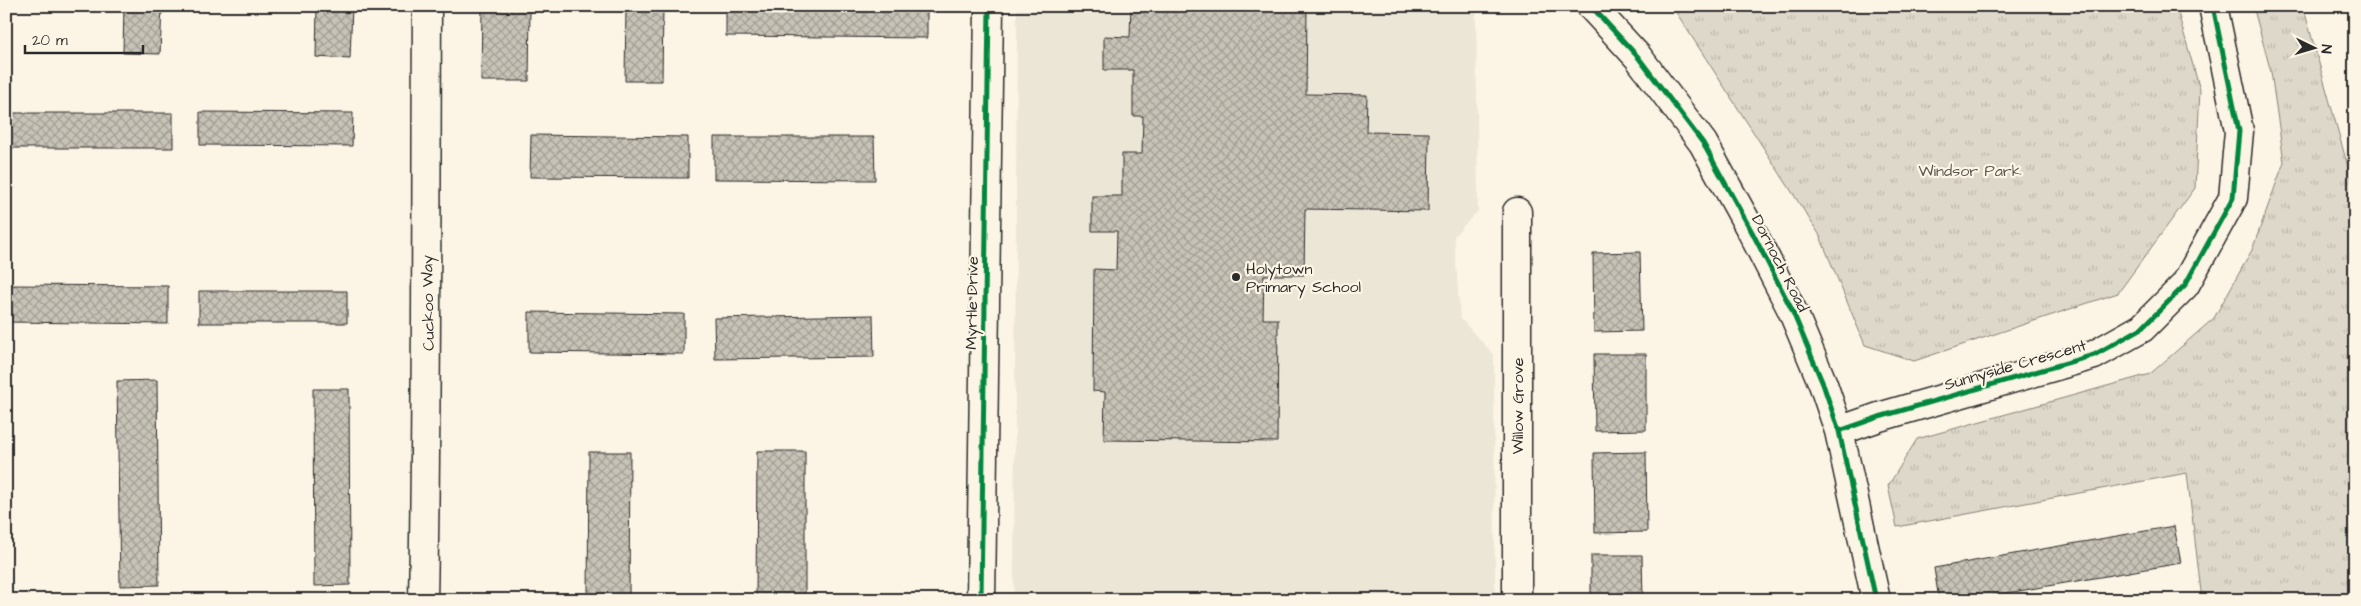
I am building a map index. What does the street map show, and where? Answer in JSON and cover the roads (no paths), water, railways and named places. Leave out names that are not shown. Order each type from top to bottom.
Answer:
[{"type":"street","name":"Cuckoo Way","points":[[423,600],[428,386],[426,170],[428,6]]},
{"type":"street","name":"Myrtle Drive","points":[[981,600],[989,6]]},
{"type":"street","name":"Dornoch Road","points":[[1591,6],[1638,57],[1703,144],[1752,232],[1792,310],[1823,384],[1839,431],[1876,600]]},
{"type":"street","name":"Sunnyside Crescent","points":[[1839,431],[1879,417],[2094,355],[2142,328],[2185,285],[2233,198],[2238,131],[2213,6]]},
{"type":"street","name":"Willow Grove","points":[[1517,212],[1518,600]]},
{"type":"place","name":"Holytown Primary School","points":[[1236,277]]},
{"type":"park label","name":"Windsor Park","points":[[1970,170]]}]
